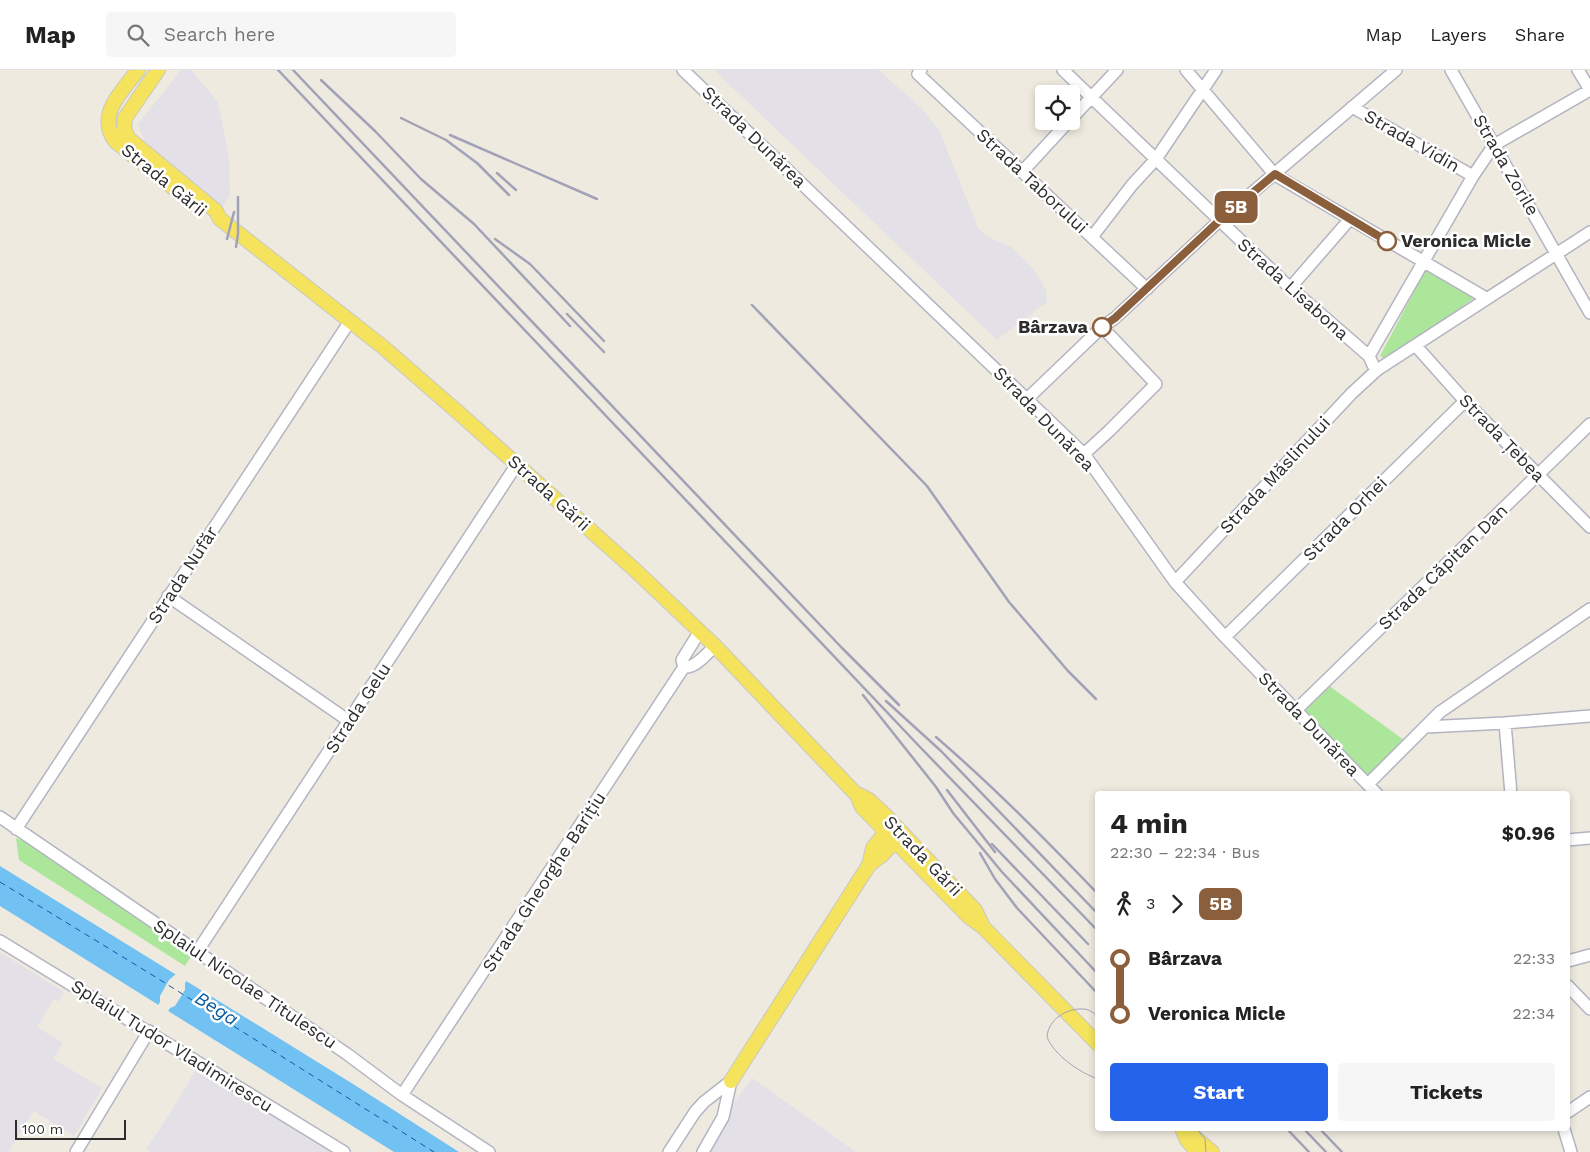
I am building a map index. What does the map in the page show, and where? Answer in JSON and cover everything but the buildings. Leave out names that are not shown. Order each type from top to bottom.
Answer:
[{"type":"main road","name":"Strada Gării","points":[[138,70],[108,115],[108,131],[114,141],[211,218],[220,219]]},
{"type":"main road","name":"Strada Gării","points":[[158,70],[125,118],[124,129],[129,139],[216,211],[220,219],[350,321],[440,396],[635,570],[715,646],[855,793],[862,807],[894,832],[968,916],[984,927],[1095,1041]]},
{"type":"main road","points":[[732,1081],[869,865],[873,848],[894,832]]},
{"type":"main road","points":[[1184,1131],[1191,1134],[1204,1151]]},
{"type":"street","name":"Strada Dunărea","points":[[684,70],[1084,454],[1174,582],[1374,791]]},
{"type":"street","name":"Strada Lisabona","points":[[1063,70],[1091,99],[1290,288],[1369,356]]},
{"type":"street","points":[[1080,110],[1118,70]]},
{"type":"street","points":[[1186,70],[1275,174],[1350,220],[1486,298]]},
{"type":"street","points":[[1092,237],[1132,185],[1156,159],[1216,70]]},
{"type":"street","points":[[1027,399],[1102,327],[1115,318],[1219,221],[1396,70]]},
{"type":"street","name":"Strada Zorile","points":[[1451,70],[1590,313]]},
{"type":"street","points":[[1377,370],[1369,356],[1473,176],[1494,145],[1590,90],[1578,70]]},
{"type":"street","name":"Strada Taborului","points":[[919,72],[1147,289]]},
{"type":"street","name":"Strada Vidin","points":[[1352,107],[1473,176]]},
{"type":"street","points":[[1022,172],[1061,130]]},
{"type":"street","points":[[1290,288],[1350,220]]},
{"type":"street","name":"Strada Măslinului","points":[[1174,582],[1352,393],[1377,370],[1590,232]]},
{"type":"street","name":"Strada Nufăr","points":[[16,829],[350,321]]},
{"type":"street","points":[[1084,454],[1109,432],[1156,384],[1102,327]]},
{"type":"street","name":"Strada Țebea","points":[[1416,346],[1465,401],[1590,527]]},
{"type":"street","name":"Strada Orhei","points":[[1226,637],[1465,401]]},
{"type":"street","name":"Strada Căpitan Dan","points":[[1296,710],[1590,424]]},
{"type":"street","name":"Strada Gelu","points":[[197,952],[517,464]]},
{"type":"street","points":[[168,596],[349,721]]},
{"type":"street","points":[[1368,784],[1440,712],[1590,609]]},
{"type":"street","name":"Strada Gheorghe Barițiu","points":[[684,667],[682,662],[684,656],[700,631]]},
{"type":"street","name":"Strada Gheorghe Barițiu","points":[[684,667],[688,668],[694,665],[715,646]]},
{"type":"street","name":"Strada Gheorghe Barițiu","points":[[402,1095],[684,667]]},
{"type":"street","points":[[1425,727],[1590,716]]},
{"type":"street","points":[[1505,723],[1511,791]]},
{"type":"street","name":"Splaiul Nicolae Titulescu","points":[[0,817],[347,1054],[402,1095],[489,1152]]},
{"type":"street","points":[[1570,840],[1590,838]]},
{"type":"street","name":"Splaiul Tudor Vladimirescu","points":[[0,941],[344,1152]]},
{"type":"street","points":[[1570,960],[1590,955]]},
{"type":"street","points":[[1570,988],[1590,1009]]},
{"type":"street","points":[[76,1152],[149,1031]]},
{"type":"street","points":[[669,1152],[694,1112],[732,1081]]},
{"type":"street","points":[[704,1152],[723,1117],[732,1081]]},
{"type":"street","points":[[1570,1111],[1590,1097]]},
{"type":"street","points":[[1565,1131],[1569,1147]]},
{"type":"shaded area","points":[[181,70],[191,70],[218,102],[229,158],[230,196],[222,207],[147,147],[138,124]]},
{"type":"shaded area","points":[[714,70],[879,70],[922,109],[939,130],[978,228],[988,237],[1010,246],[1033,268],[1046,290],[1047,302],[997,340]]},
{"type":"shaded area","points":[[0,952],[64,992],[59,1002],[54,999],[37,1027],[63,1043],[53,1059],[102,1088],[74,1136],[34,1111],[8,1152],[0,1152]]},
{"type":"shaded area","points":[[197,1068],[335,1152],[151,1152],[146,1149]]},
{"type":"shaded area","points":[[752,1078],[856,1152],[703,1152],[731,1106]]},
{"type":"green space","points":[[1426,269],[1474,298],[1386,360],[1380,356]]},
{"type":"green space","points":[[1328,685],[1404,740],[1369,777],[1304,710]]},
{"type":"green space","points":[[16,838],[33,845],[192,955],[185,966],[19,860]]},
{"type":"water","name":"Bega","points":[[0,866],[353,1084],[459,1152],[394,1152],[0,906]]},
{"type":"pier","points":[[177,973],[188,979],[185,983],[185,990],[175,1006],[170,1008],[167,1013],[157,1007],[160,1002],[160,996],[169,980]]},
{"type":"ferry route","points":[[0,882],[434,1152]]},
{"type":"tram line","points":[[1095,1014],[1085,1009],[1064,1013],[1054,1020],[1047,1037],[1050,1044],[1061,1057],[1095,1078]]},
{"type":"tram line","points":[[1199,1131],[1205,1139],[1206,1152]]},
{"type":"railway","points":[[278,70],[920,747],[1095,928]]},
{"type":"railway","points":[[293,70],[842,648],[899,705]]},
{"type":"railway","points":[[321,80],[375,131],[421,179],[474,224],[570,326]]},
{"type":"railway","points":[[401,118],[446,140],[477,163],[509,195]]},
{"type":"railway","points":[[450,135],[597,199]]},
{"type":"railway","points":[[497,173],[516,190]]},
{"type":"railway","points":[[236,247],[238,197]]},
{"type":"railway","points":[[227,239],[234,212]]},
{"type":"railway","points":[[495,239],[530,264],[604,341]]},
{"type":"railway","points":[[752,305],[927,486],[1009,602],[1068,671],[1096,699]]},
{"type":"railway","points":[[567,314],[604,352]]},
{"type":"railway","points":[[863,695],[936,787],[953,813],[1002,872],[1095,971]]},
{"type":"railway","points":[[886,701],[941,751],[1095,911]]},
{"type":"railway","points":[[936,737],[1019,814],[1095,891]]},
{"type":"railway","points":[[947,790],[995,852]]},
{"type":"railway","points":[[992,844],[1088,944]]},
{"type":"railway","points":[[980,853],[995,879],[1017,908],[1095,991]]},
{"type":"railway","points":[[1289,1131],[1309,1152]]},
{"type":"railway","points":[[1306,1131],[1326,1152]]},
{"type":"railway","points":[[1322,1131],[1342,1152]]},
{"type":"bus line","name":"5B","points":[[1102,327],[1115,318],[1219,221],[1275,174],[1387,241]]},
{"type":"place","name":"Veronica Micle","points":[[1387,241]]},
{"type":"place","name":"Bârzava","points":[[1102,327]]}]
